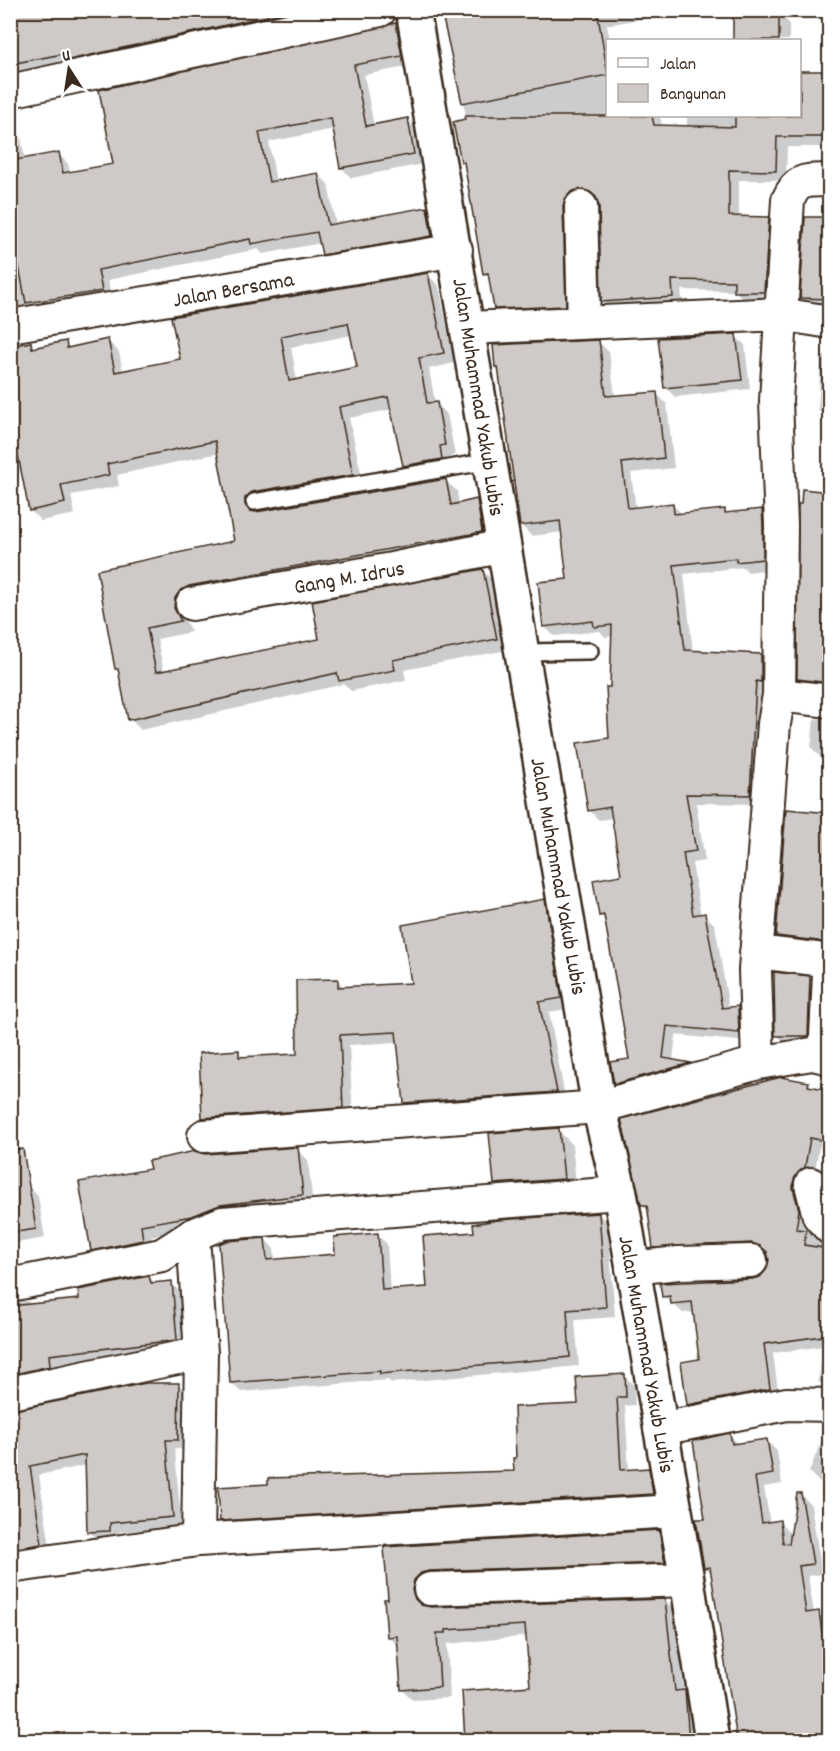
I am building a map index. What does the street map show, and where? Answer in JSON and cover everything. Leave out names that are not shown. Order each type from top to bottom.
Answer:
[{"type":"main road","name":"Jalan Muhammad Yakub Lubis","points":[[413,10],[456,250],[599,1107],[620,1193],[687,1580],[712,1740]]},
{"type":"street","points":[[10,91],[380,10]]},
{"type":"street","points":[[758,1063],[756,952],[774,724],[779,695],[781,525],[776,401],[788,200],[794,186],[802,181],[830,180]]},
{"type":"street","points":[[581,207],[584,322]]},
{"type":"street","name":"Jalan Bersama","points":[[10,326],[456,250]]},
{"type":"street","points":[[469,328],[780,314],[830,322]]},
{"type":"street","name":"Gang M. Idrus","points":[[192,604],[393,569],[504,546]]},
{"type":"street","points":[[779,695],[830,701]]},
{"type":"street","points":[[204,1136],[599,1107],[758,1063],[812,1054],[827,1057],[829,974],[824,963],[816,959],[756,952]]},
{"type":"street","points":[[811,1184],[819,1216],[830,1228]]},
{"type":"street","points":[[10,1285],[162,1255],[193,1235],[222,1223],[620,1193]]},
{"type":"street","points":[[193,1235],[201,1353],[198,1540]]},
{"type":"street","points":[[632,1268],[679,1263],[751,1261]]},
{"type":"street","points":[[10,1393],[201,1353]]},
{"type":"street","points":[[660,1429],[787,1404],[830,1405]]},
{"type":"street","points":[[10,1567],[198,1540],[675,1510]]},
{"type":"street","points":[[430,1589],[687,1580]]},
{"type":"lane","points":[[254,502],[490,461]]},
{"type":"lane","points":[[522,652],[590,651]]},
{"type":"building","points":[[10,10],[294,10],[64,61],[63,54],[10,64]]},
{"type":"building","points":[[441,10],[597,10],[606,75],[462,103]]},
{"type":"building","points":[[733,10],[779,11],[779,39],[733,39]]},
{"type":"building","points":[[396,23],[402,56],[354,65],[366,126],[408,118],[414,154],[340,168],[331,118],[259,132],[269,182],[318,173],[328,225],[427,207],[432,236],[322,255],[317,232],[251,244],[250,239],[98,270],[102,291],[26,303],[10,220],[10,161],[59,152],[63,173],[113,164],[99,90]]},
{"type":"building","points":[[801,71],[830,71],[830,137],[777,137],[776,171],[729,170],[729,216],[769,217],[764,292],[734,292],[734,281],[672,280],[673,297],[601,302],[599,206],[596,197],[580,189],[571,192],[565,199],[563,207],[566,306],[494,309],[488,273],[483,274],[464,162],[461,162],[453,122],[465,119],[465,116],[606,116],[652,117],[654,125],[735,127],[735,117],[801,117]]},
{"type":"building","points":[[805,217],[830,217],[830,299],[800,298]]},
{"type":"building","points":[[428,273],[444,353],[419,358],[427,403],[437,402],[445,445],[440,446],[442,459],[403,466],[388,397],[339,407],[353,475],[252,492],[245,498],[245,504],[250,511],[256,512],[446,479],[451,505],[477,499],[482,532],[189,586],[180,591],[175,598],[174,608],[181,621],[147,628],[156,672],[319,639],[312,601],[483,569],[497,639],[393,660],[395,670],[339,681],[337,673],[128,720],[118,669],[115,669],[97,570],[234,541],[215,441],[107,464],[109,475],[61,485],[65,503],[29,511],[10,415],[10,346],[31,342],[32,348],[66,341],[67,348],[108,339],[115,372],[180,359],[171,317]],"holes":[[[348,323],[357,367],[289,381],[281,336]]]},
{"type":"building","points":[[736,334],[742,380],[664,388],[658,338]]},
{"type":"building","points":[[599,340],[606,396],[657,392],[664,458],[622,463],[628,508],[673,503],[674,514],[725,509],[725,513],[762,509],[763,525],[763,559],[736,562],[736,558],[674,565],[685,650],[761,654],[761,682],[756,681],[750,795],[686,794],[696,851],[683,853],[693,915],[705,913],[722,1008],[738,1006],[739,1033],[667,1026],[663,1058],[691,1063],[614,1084],[610,1062],[629,1059],[604,915],[599,916],[593,880],[621,875],[610,807],[588,811],[577,743],[609,738],[606,687],[610,687],[612,625],[594,627],[593,621],[543,627],[538,582],[567,579],[560,521],[520,526],[493,345]]},
{"type":"building","points":[[802,489],[830,492],[830,683],[797,679],[798,504],[801,504]]},
{"type":"building","points":[[786,809],[830,813],[830,946],[818,941],[776,936]]},
{"type":"building","points":[[545,899],[562,998],[539,1002],[557,1092],[404,1103],[396,1032],[340,1035],[343,1108],[202,1118],[199,1053],[239,1050],[239,1057],[297,1054],[296,980],[338,979],[338,987],[411,983],[402,925]]},
{"type":"building","points":[[774,972],[810,976],[808,1036],[775,1036]]},
{"type":"building","points":[[781,1077],[809,1082],[808,1086],[830,1090],[830,1142],[810,1138],[805,1167],[794,1179],[793,1188],[799,1210],[796,1229],[806,1230],[804,1245],[830,1249],[830,1335],[764,1344],[770,1389],[687,1405],[681,1362],[699,1359],[692,1302],[671,1304],[670,1296],[662,1297],[660,1283],[752,1279],[760,1277],[766,1270],[769,1260],[767,1252],[751,1243],[653,1248],[647,1205],[641,1205],[621,1119]]},
{"type":"building","points":[[559,1128],[564,1179],[494,1184],[489,1133]]},
{"type":"building","points":[[298,1147],[303,1195],[220,1205],[192,1216],[141,1225],[143,1240],[91,1251],[79,1182],[150,1169],[148,1161],[195,1151],[205,1154]]},
{"type":"building","points":[[23,1149],[36,1229],[10,1233],[10,1150]]},
{"type":"building","points":[[599,1213],[606,1307],[567,1310],[570,1357],[380,1374],[380,1371],[230,1383],[219,1244],[226,1241],[265,1238],[267,1260],[335,1254],[334,1237],[378,1233],[382,1290],[427,1287],[423,1236],[474,1232],[473,1224],[498,1220]]},
{"type":"building","points":[[149,1276],[151,1283],[172,1281],[177,1340],[49,1355],[50,1366],[10,1375],[10,1306],[79,1299],[78,1290]]},
{"type":"building","points":[[625,1374],[626,1397],[617,1397],[621,1470],[649,1468],[653,1494],[220,1521],[218,1487],[268,1484],[268,1478],[514,1471],[513,1458],[516,1458],[514,1407],[578,1404],[576,1377]]},
{"type":"building","points":[[146,1383],[179,1383],[178,1440],[166,1440],[173,1517],[110,1523],[110,1531],[87,1532],[85,1455],[30,1466],[42,1544],[10,1549],[10,1411]]},
{"type":"building","points":[[730,1433],[732,1444],[767,1439],[773,1474],[755,1477],[762,1523],[780,1520],[783,1543],[789,1544],[797,1493],[801,1493],[813,1564],[799,1566],[806,1613],[819,1611],[824,1647],[827,1646],[830,1660],[830,1740],[737,1740],[710,1567],[704,1568],[696,1519],[705,1519],[693,1441]]},
{"type":"building","points":[[659,1530],[665,1563],[429,1571],[421,1573],[414,1580],[412,1590],[415,1599],[421,1605],[431,1607],[665,1599],[675,1691],[685,1690],[689,1740],[465,1740],[462,1691],[530,1686],[525,1625],[446,1630],[446,1633],[437,1633],[440,1687],[401,1690],[397,1636],[387,1637],[384,1599],[388,1599],[384,1547]]}]
